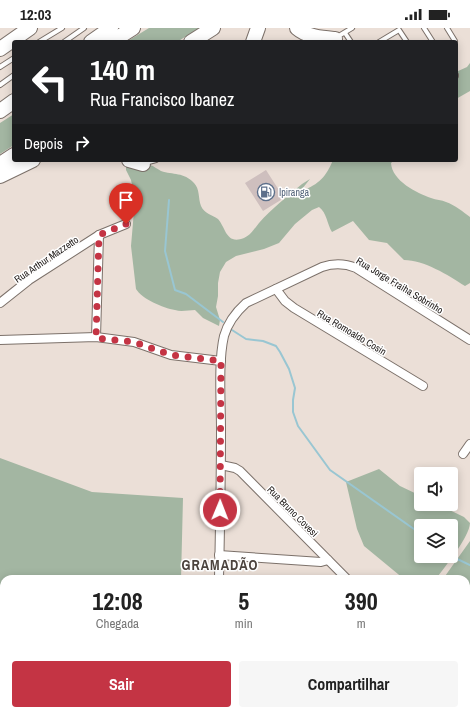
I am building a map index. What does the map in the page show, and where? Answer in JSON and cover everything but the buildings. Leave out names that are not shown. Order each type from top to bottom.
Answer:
[{"type":"highway","points":[[94,40],[111,28]]},
{"type":"highway","points":[[114,40],[133,28]]},
{"type":"highway","points":[[194,40],[213,28]]},
{"type":"highway","points":[[254,40],[258,28]]},
{"type":"highway","points":[[297,28],[312,35],[337,38]]},
{"type":"highway","points":[[13,40],[26,30]]},
{"type":"highway","points":[[0,50],[12,41]]},
{"type":"highway","points":[[0,112],[12,103]]},
{"type":"highway","points":[[0,164],[12,156]]},
{"type":"highway","points":[[0,176],[29,162]]},
{"type":"highway","points":[[136,162],[143,164]]},
{"type":"street","name":"Rua Arthur Mazzetto","points":[[0,303],[30,280],[99,235],[126,224]]},
{"type":"street","points":[[96,338],[99,235]]},
{"type":"street","name":"Rua Jorge Fraiha Sobrinho","points":[[219,575],[221,361],[224,337],[228,325],[234,315],[246,303],[328,265],[346,265],[356,268],[470,340]]},
{"type":"street","name":"Rua Romoaldo Cosin","points":[[276,289],[285,301],[294,308],[423,386]]},
{"type":"street","points":[[0,340],[96,338],[134,342],[171,355],[221,361]]},
{"type":"street","points":[[463,454],[470,444]]},
{"type":"street","name":"Rua Bruno Covesi","points":[[221,465],[235,468],[240,471],[343,575]]},
{"type":"street","points":[[220,555],[321,562],[328,560]]},
{"type":"lane","points":[[42,40],[62,28]]},
{"type":"lane","points":[[67,40],[84,28]]},
{"type":"lane","points":[[337,38],[352,28]]},
{"type":"lane","points":[[424,28],[433,40]]},
{"type":"lane","points":[[447,28],[454,40]]},
{"type":"lane","points":[[382,40],[398,29],[406,40]]},
{"type":"lane","points":[[0,67],[12,59]]},
{"type":"lane","points":[[0,85],[12,77]]},
{"type":"lane","points":[[143,164],[150,162]]},
{"type":"green space","points":[[149,28],[199,28],[180,40],[129,40]]},
{"type":"green space","points":[[470,63],[470,91],[458,98],[458,71],[467,67]]},
{"type":"green space","points":[[12,115],[12,146],[0,154],[0,123]]},
{"type":"green space","points":[[332,162],[392,162],[392,169],[400,181],[425,196],[449,203],[470,217],[470,283],[465,286],[428,265],[404,260],[387,243],[369,240],[353,221],[332,232],[324,212],[319,207],[312,210],[295,224],[279,243],[264,249],[236,256],[226,262],[220,272],[218,283],[216,307],[220,320],[219,326],[203,318],[195,310],[177,311],[159,305],[148,300],[136,289],[131,246],[135,199],[126,166],[147,164],[161,171],[182,175],[190,179],[196,185],[202,208],[218,219],[230,237],[238,240],[249,235],[269,213],[302,184],[310,179],[302,191],[317,183],[328,171]]},
{"type":"green space","points":[[0,458],[92,492],[183,498],[181,575],[0,575]]},
{"type":"green space","points":[[379,469],[400,486],[414,493],[414,511],[452,511],[464,517],[470,523],[466,536],[458,548],[458,519],[414,519],[414,563],[448,563],[439,575],[399,575],[364,546],[357,529],[346,482]]},
{"type":"green space","points":[[470,541],[470,575],[446,575],[454,563],[458,563],[458,558]]},
{"type":"waterway","points":[[169,200],[165,251],[175,290],[186,294],[223,322]]},
{"type":"waterway","points":[[232,330],[246,339],[263,341],[276,346],[289,369],[295,388],[293,412],[298,426],[330,470],[414,529]]},
{"type":"waterway","points":[[458,559],[470,565]]},
{"type":"place","name":"Ipiranga","points":[[266,192]]},
{"type":"district","name":"GRAMADÃO","points":[[220,565]]},
{"type":"route","points":[[126,224],[99,235],[96,338],[134,342],[171,355],[221,361],[220,510]]}]
